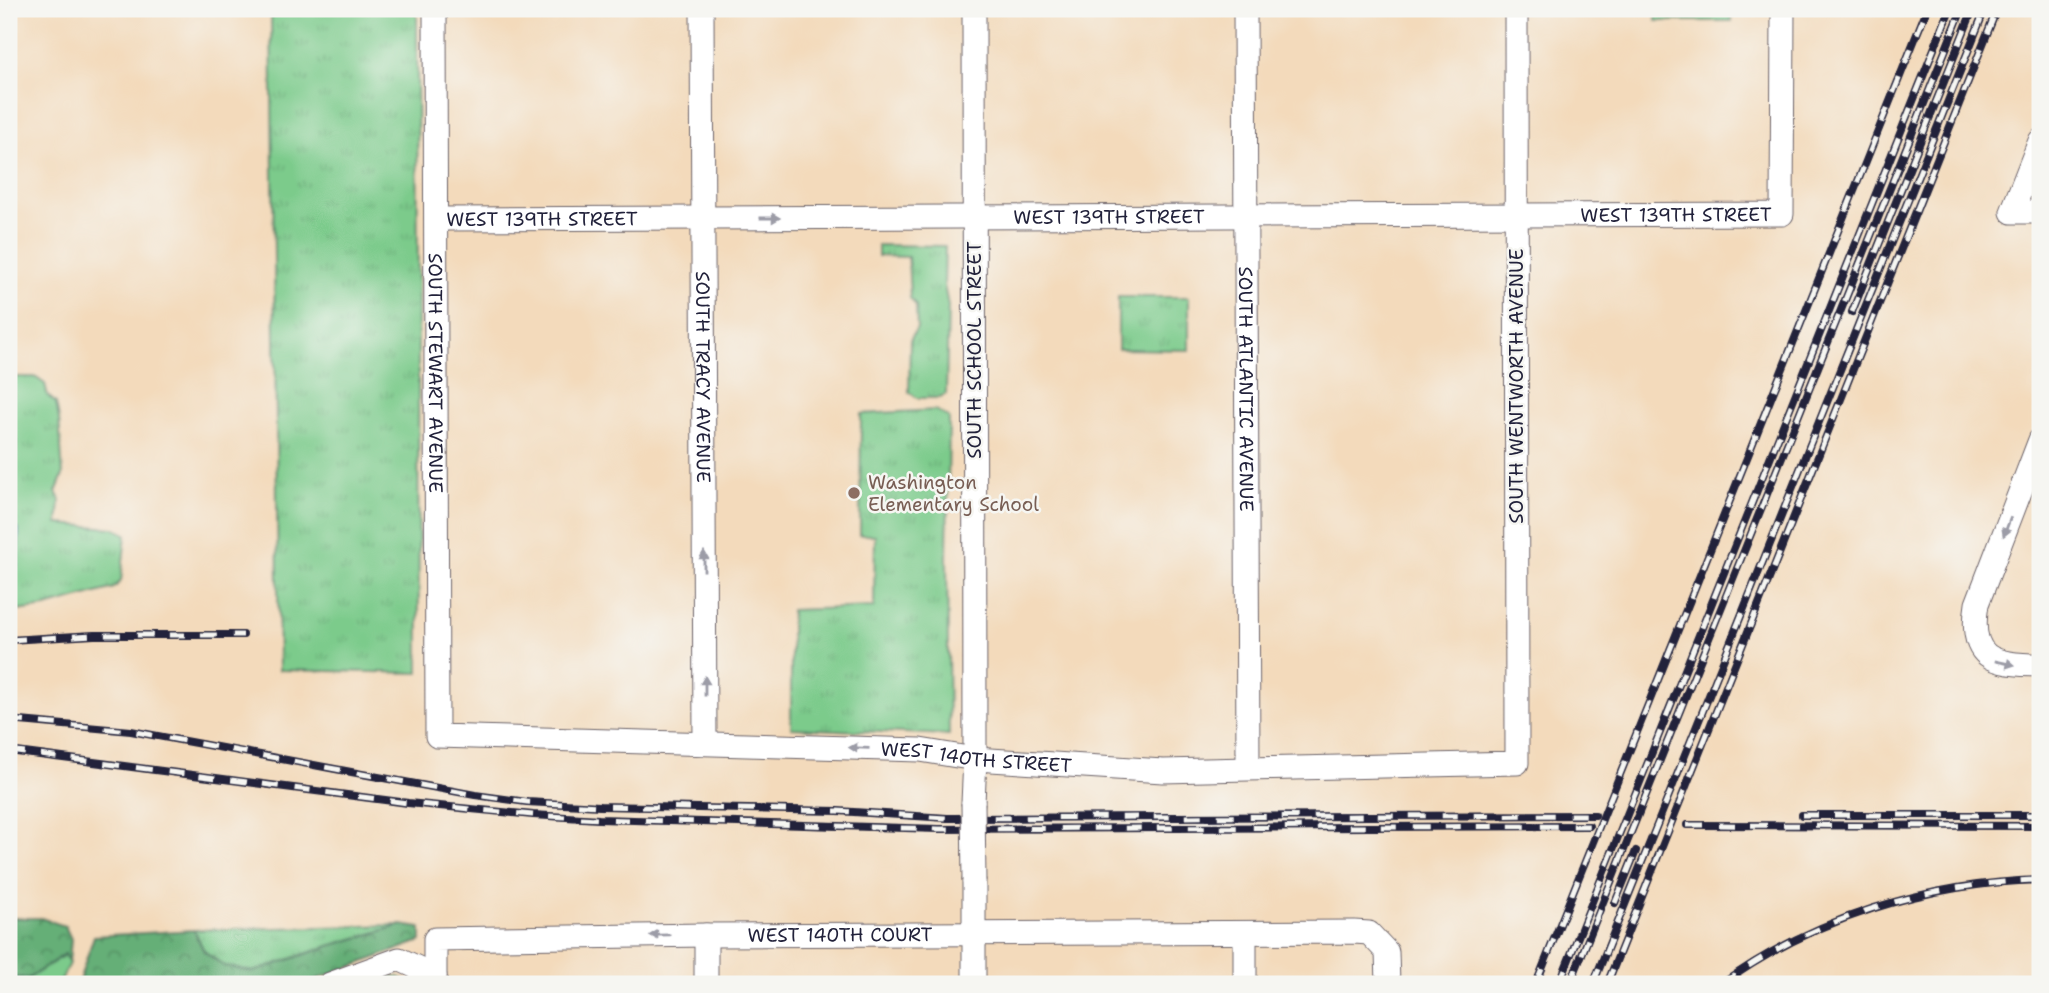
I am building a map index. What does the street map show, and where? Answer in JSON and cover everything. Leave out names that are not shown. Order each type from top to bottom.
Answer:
[{"type":"street","name":"SOUTH STEWART AVENUE","points":[[435,9],[437,736]]},
{"type":"street","name":"SOUTH TRACY AVENUE","points":[[702,9],[705,743]]},
{"type":"street","name":"SOUTH SCHOOL STREET","points":[[974,9],[974,984]]},
{"type":"street","name":"SOUTH ATLANTIC AVENUE","points":[[1245,9],[1248,768]]},
{"type":"street","name":"SOUTH WENTWORTH AVENUE","points":[[1516,9],[1517,763]]},
{"type":"street","name":"WEST 139TH STREET","points":[[437,219],[1782,214],[1783,9]]},
{"type":"street","points":[[2040,141],[2012,212],[2040,212]]},
{"type":"street","points":[[2040,440],[1977,604],[1975,630],[1985,653],[2001,663],[2040,665]]},
{"type":"street","name":"WEST 140TH STREET","points":[[437,736],[920,750],[975,759],[1164,771],[1517,763]]},
{"type":"street","name":"WEST 140TH COURT","points":[[435,980],[435,939],[706,935],[1369,933],[1388,952],[1388,984]]},
{"type":"street","points":[[1245,934],[1245,984]]},
{"type":"street","points":[[706,935],[706,984]]},
{"type":"street","points":[[330,984],[399,959],[435,980]]},
{"type":"green space","points":[[271,9],[417,9],[419,673],[279,670]]},
{"type":"green space","points":[[1656,9],[1731,9],[1732,21],[1656,21]]},
{"type":"green space","points":[[878,245],[945,246],[944,285],[948,306],[946,394],[938,398],[917,398],[909,392],[910,340],[917,328],[916,306],[910,298],[908,257],[878,256]]},
{"type":"green space","points":[[1118,297],[1189,297],[1189,350],[1118,349]]},
{"type":"green space","points":[[9,377],[35,377],[45,384],[48,396],[56,403],[63,475],[56,492],[60,500],[58,524],[113,528],[126,534],[121,581],[114,588],[46,607],[9,612],[9,567],[17,567],[19,531],[9,520],[9,460],[15,452],[16,439],[9,428]]},
{"type":"green space","points":[[936,410],[949,418],[949,735],[791,728],[791,610],[874,607],[875,535],[860,535],[861,414]]},
{"type":"green space","points":[[9,918],[41,918],[65,926],[71,939],[69,963],[65,954],[29,978],[9,977]]},
{"type":"green space","points":[[402,925],[253,972],[224,966],[204,951],[194,930]]},
{"type":"green space","points":[[402,925],[421,928],[421,941],[304,984],[78,984],[94,936],[194,930],[204,951],[224,966],[253,972]]},
{"type":"green space","points":[[66,954],[69,963],[60,984],[9,984],[9,977],[29,978]]},
{"type":"green space","points":[[382,976],[399,977],[411,984],[361,984]]},
{"type":"water","points":[[9,520],[19,530],[17,567],[9,567]]},
{"type":"railway","points":[[1536,984],[1927,9]]},
{"type":"railway","points":[[1559,984],[1950,9]]},
{"type":"railway","points":[[1570,984],[1962,9]]},
{"type":"railway","points":[[1852,312],[1973,9]]},
{"type":"railway","points":[[1593,984],[1985,9]]},
{"type":"railway","points":[[1607,984],[1997,9]]},
{"type":"railway","points":[[9,640],[94,635],[243,635]]},
{"type":"railway","points":[[9,720],[131,731],[475,795],[527,802],[838,811],[947,818],[1595,815]]},
{"type":"railway","points":[[9,751],[408,803],[599,819],[939,829],[1589,826]]},
{"type":"railway","points":[[1802,815],[2040,815]]},
{"type":"railway","points":[[1687,825],[2040,826]]},
{"type":"railway","points":[[1615,903],[1636,851]]},
{"type":"railway","points":[[1722,984],[1794,940],[1873,908],[1956,888],[2040,880]]},
{"type":"place","name":"Washington Elementary School","points":[[854,493]]}]
